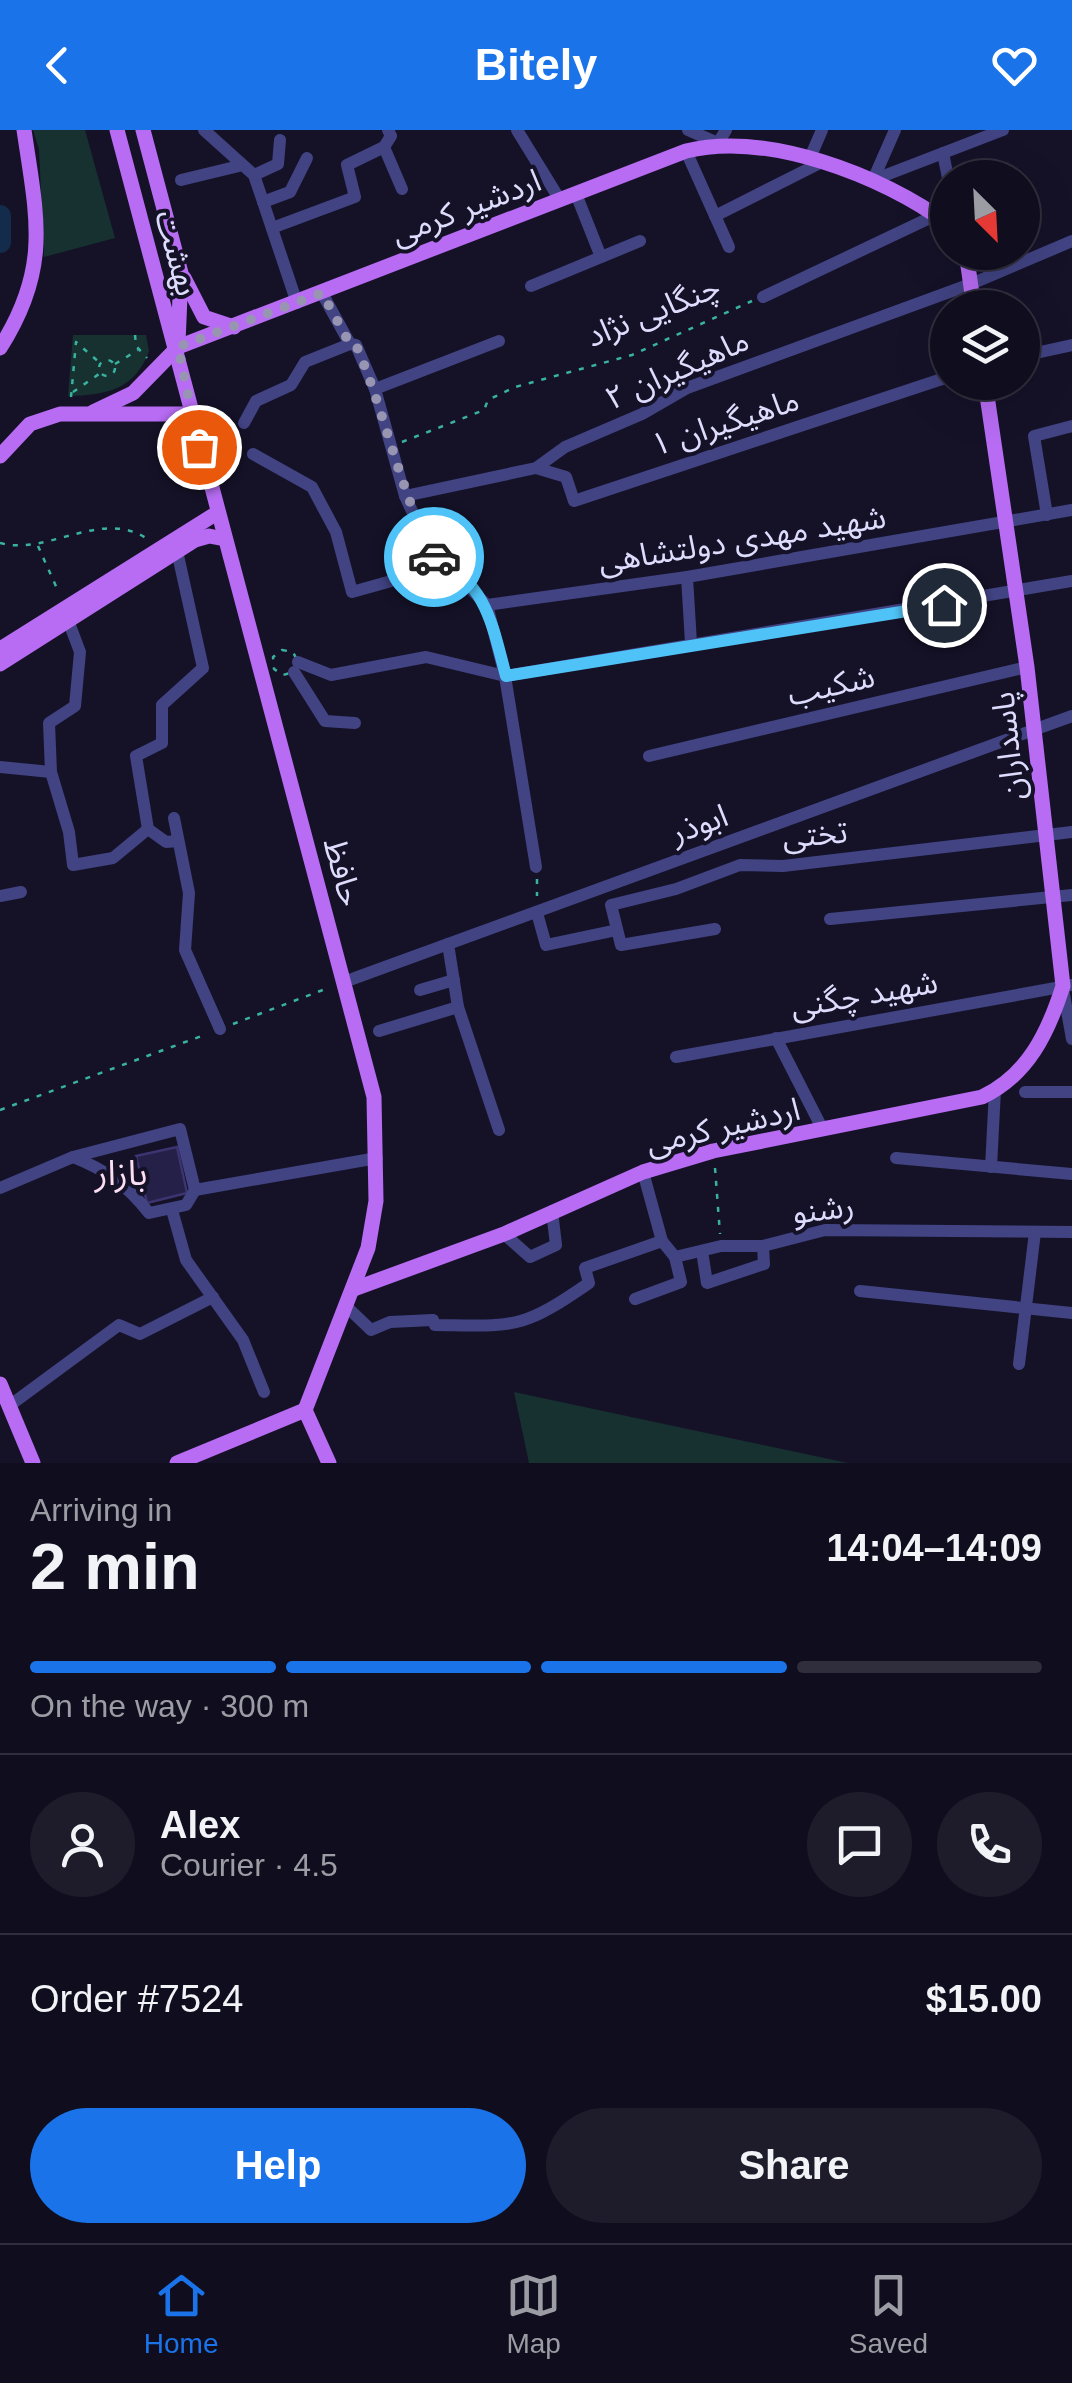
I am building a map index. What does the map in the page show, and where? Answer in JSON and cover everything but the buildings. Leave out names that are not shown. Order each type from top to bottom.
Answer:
[{"type":"main road","points":[[0,348],[25,303],[38,260],[24,130]]},
{"type":"main road","points":[[118,133],[140,130]]},
{"type":"main road","name":"بهشت","points":[[140,130],[182,273],[178,347]]},
{"type":"main road","name":"بهشت","points":[[118,133],[160,299],[178,347]]},
{"type":"main road","points":[[722,136],[873,180],[930,207]]},
{"type":"main road","name":"اردشیر کرمی","points":[[178,347],[722,136]]},
{"type":"main road","points":[[969,270],[972,290]]},
{"type":"main road","points":[[182,273],[204,317],[234,327]]},
{"type":"main road","points":[[93,412],[132,393],[178,347]]},
{"type":"main road","name":"حافظ","points":[[178,347],[190,414],[374,1097],[376,1158],[368,1248],[306,1410]]},
{"type":"main road","name":"پاسداران","points":[[988,400],[1027,667],[1053,898],[1067,985]]},
{"type":"main road","points":[[0,456],[30,424],[60,414],[190,414]]},
{"type":"main road","points":[[0,664],[160,546],[218,512]]},
{"type":"main road","points":[[0,648],[177,550],[209,536],[225,539]]},
{"type":"main road","name":"اردشیر کرمی","points":[[354,1289],[504,1234],[643,1172],[714,1151],[945,1107],[995,1090],[1032,1055],[1067,985]]},
{"type":"main road","points":[[0,1384],[33,1463]]},
{"type":"main road","points":[[176,1463],[306,1410],[329,1463]]},
{"type":"street","points":[[204,130],[239,166],[254,175],[297,303]]},
{"type":"street","points":[[272,228],[355,197],[347,164],[384,147],[391,136],[388,130]]},
{"type":"street","points":[[517,130],[568,197],[601,257]]},
{"type":"street","points":[[688,130],[722,136]]},
{"type":"street","points":[[715,216],[814,162],[822,130]]},
{"type":"street","points":[[873,180],[895,130]]},
{"type":"street","points":[[966,144],[972,130]]},
{"type":"street","points":[[873,180],[1003,130]]},
{"type":"street","points":[[254,175],[278,164],[280,140]]},
{"type":"street","points":[[384,147],[402,189]]},
{"type":"street","points":[[686,151],[729,247]]},
{"type":"street","points":[[942,154],[944,160]]},
{"type":"street","points":[[264,202],[290,192],[307,158]]},
{"type":"street","points":[[181,180],[239,166]]},
{"type":"street","name":"چنگایی نژاد","points":[[762,297],[930,220]]},
{"type":"street","points":[[531,286],[640,241]]},
{"type":"street","name":"ماهیگیران ۲","points":[[406,496],[536,468],[565,447],[642,414],[687,388],[971,284],[1072,241]]},
{"type":"street","points":[[322,293],[350,344]]},
{"type":"street","points":[[375,389],[499,341]]},
{"type":"street","points":[[244,423],[256,400],[291,385],[305,362],[356,345],[375,389],[406,496],[430,550],[487,605],[506,676],[536,867]]},
{"type":"street","points":[[1040,352],[1072,345]]},
{"type":"street","name":"ماهیگیران ۱","points":[[536,468],[566,477],[574,501],[930,383]]},
{"type":"street","points":[[1048,515],[1034,436],[1072,426]]},
{"type":"street","points":[[253,454],[312,487],[336,532],[352,592],[402,578],[430,550]]},
{"type":"street","name":"شهید مهدی دولتشاهی","points":[[487,605],[687,577],[1072,510]]},
{"type":"street","points":[[177,550],[203,668],[162,705],[162,743],[136,756],[148,829],[166,842],[178,841]]},
{"type":"street","points":[[687,577],[691,643]]},
{"type":"street","points":[[355,722],[325,722],[296,667],[331,675],[426,657],[506,676],[691,643],[1016,594],[1072,581]]},
{"type":"street","points":[[67,614],[80,652],[75,706],[49,724],[50,772],[69,832],[73,865],[113,858],[148,829]]},
{"type":"street","name":"شکیب","points":[[648,756],[1027,667]]},
{"type":"street","name":"ابوذر","points":[[344,982],[1072,716]]},
{"type":"street","points":[[0,768],[50,772]]},
{"type":"street","points":[[174,818],[189,893],[185,950],[220,1029]]},
{"type":"street","points":[[1046,836],[1072,832]]},
{"type":"street","name":"تختی","points":[[617,930],[611,905],[676,889],[740,865],[783,866],[1046,836]]},
{"type":"street","points":[[0,896],[21,892]]},
{"type":"street","points":[[830,919],[1072,896]]},
{"type":"street","points":[[537,913],[546,944],[617,930],[621,945],[715,929]]},
{"type":"street","points":[[448,944],[458,1007],[498,1130]]},
{"type":"street","points":[[420,990],[454,980]]},
{"type":"street","points":[[1067,985],[1072,1038]]},
{"type":"street","name":"شهید چگنی","points":[[676,1057],[1067,985]]},
{"type":"street","points":[[379,1031],[458,1007]]},
{"type":"street","points":[[776,1038],[823,1130]]},
{"type":"street","points":[[991,1167],[995,1090]]},
{"type":"street","points":[[1025,1092],[1072,1092]]},
{"type":"street","points":[[0,1188],[73,1158],[180,1129],[195,1190],[186,1205],[149,1213],[128,1186],[100,1168],[73,1158]]},
{"type":"street","points":[[195,1190],[376,1158]]},
{"type":"street","points":[[896,1158],[1072,1174]]},
{"type":"street","points":[[634,1299],[681,1282],[675,1257],[662,1241],[643,1172]]},
{"type":"street","points":[[172,1210],[186,1260],[242,1340],[264,1392]]},
{"type":"street","points":[[504,1234],[530,1257],[556,1245],[552,1212]]},
{"type":"street","name":"رشنو","points":[[675,1257],[721,1246],[763,1246],[825,1230],[1072,1232]]},
{"type":"street","points":[[1020,1364],[1035,1232]]},
{"type":"street","points":[[347,1307],[371,1330],[390,1322],[432,1320],[435,1325],[518,1324],[531,1321],[589,1282],[585,1268],[662,1241]]},
{"type":"street","points":[[702,1251],[708,1284],[764,1264],[763,1246]]},
{"type":"street","points":[[860,1292],[1072,1313]]},
{"type":"street","points":[[9,1406],[119,1326],[140,1334],[213,1297]]},
{"type":"path","name":"چنگایی نژاد","points":[[390,446],[484,410],[488,400],[514,387],[632,354],[762,297]]},
{"type":"path","points":[[134,335],[139,349],[148,358],[141,369]]},
{"type":"path","points":[[74,399],[76,342],[100,363],[100,373]]},
{"type":"path","points":[[72,393],[100,373],[112,375],[115,364],[139,349]]},
{"type":"path","points":[[100,363],[108,360],[115,364]]},
{"type":"path","points":[[0,543],[37,544],[109,529],[138,533],[160,546]]},
{"type":"path","points":[[37,544],[67,614]]},
{"type":"path","points":[[536,867],[537,913]]},
{"type":"path","points":[[0,1110],[344,982]]},
{"type":"path","points":[[714,1151],[721,1246]]},
{"type":"green space","points":[[33,130],[85,130],[115,238],[44,257],[39,149]]},
{"type":"green space","points":[[73,335],[146,335],[149,351],[136,374],[117,388],[68,396]]},
{"type":"green space","points":[[514,1392],[848,1463],[529,1463]]},
{"type":"waterway","points":[[0,216],[0,242]]},
{"type":"way so far","points":[[199,447],[178,347],[322,293],[350,344],[356,345],[375,389],[406,496],[434,557]]},
{"type":"district","name":"بازار","points":[[121,1172]]},
{"type":"route","points":[[434,557],[452,568],[487,605],[506,676],[944,605]]}]
